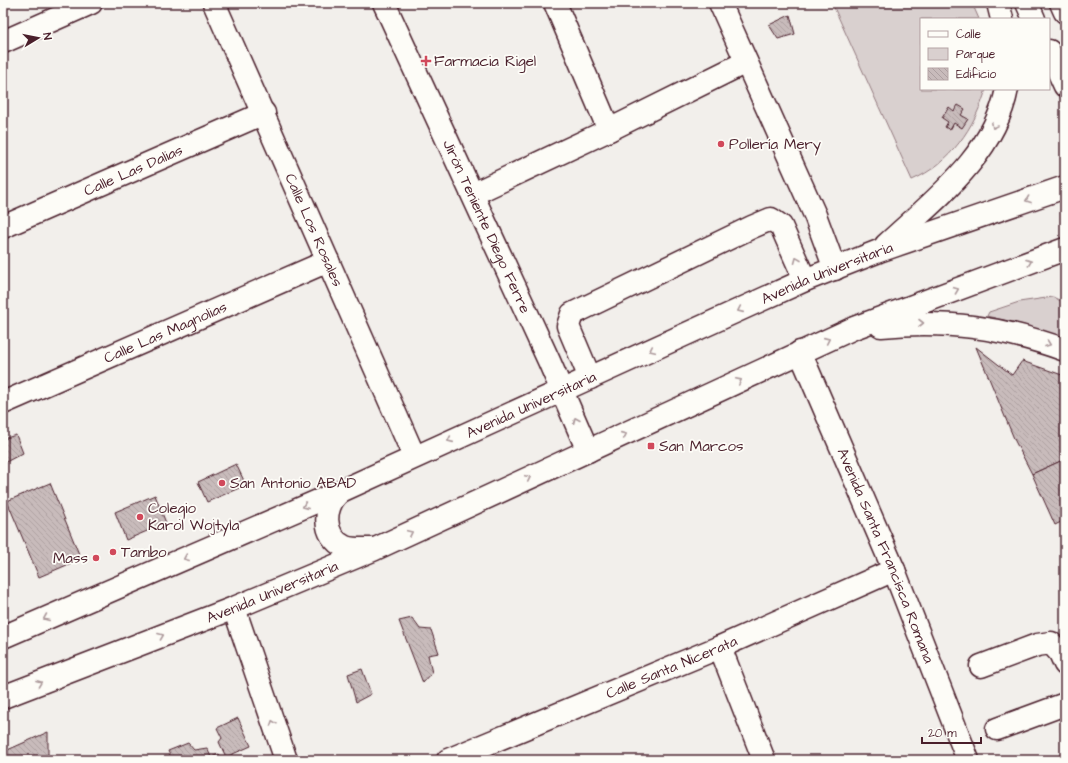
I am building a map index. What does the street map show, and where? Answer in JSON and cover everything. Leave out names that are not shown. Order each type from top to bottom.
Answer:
[{"type":"street","points":[[3,42],[90,3]]},
{"type":"street","name":"Calle Los Rosales","points":[[214,3],[264,113],[414,456]]},
{"type":"street","name":"Jirón Teniente Diego Ferre","points":[[384,3],[473,194],[588,450]]},
{"type":"street","points":[[555,3],[609,130]]},
{"type":"street","points":[[720,3],[815,215],[835,269]]},
{"type":"street","points":[[998,3],[1002,18]]},
{"type":"street","points":[[1027,3],[1034,18]]},
{"type":"street","points":[[1061,3],[1065,12]]},
{"type":"street","points":[[1050,53],[1065,86]]},
{"type":"street","points":[[473,194],[609,130],[746,62]]},
{"type":"street","points":[[879,251],[943,193],[974,158],[998,118],[1007,90]]},
{"type":"street","name":"Calle Las Dalias","points":[[3,226],[264,113]]},
{"type":"street","name":"Avenida Universitaria","points":[[3,637],[341,490],[805,280],[879,251],[1065,187]]},
{"type":"street","points":[[590,378],[568,326],[572,314],[771,219],[781,226],[789,241],[805,280]]},
{"type":"street","name":"Avenida Universitaria","points":[[3,697],[234,608],[374,549],[854,328],[1065,249]]},
{"type":"street","name":"Calle Las Magnolias","points":[[3,403],[328,261]]},
{"type":"street","points":[[854,328],[918,322],[962,325],[1033,338],[1065,350]]},
{"type":"street","name":"Avenida Santa Francisca Romana","points":[[800,352],[894,570],[968,760]]},
{"type":"street","points":[[341,490],[329,505],[326,518],[329,531],[336,541],[346,547],[374,549]]},
{"type":"street","name":"Calle Santa Nicerata","points":[[448,760],[720,647],[894,570]]},
{"type":"street","points":[[234,608],[286,760]]},
{"type":"street","points":[[981,666],[1037,645],[1051,643],[1060,653],[1065,664]]},
{"type":"street","points":[[720,647],[764,760]]},
{"type":"street","points":[[997,729],[1065,704]]},
{"type":"green space","points":[[832,3],[972,3],[979,18],[920,18],[920,90],[986,90],[975,117],[959,143],[938,164],[926,173],[912,180]]},
{"type":"green space","points":[[1053,297],[1065,303],[1065,341],[1024,325],[987,316],[989,312],[1019,302]]},
{"type":"building","points":[[790,15],[795,34],[778,39],[769,25]]},
{"type":"building","points":[[958,105],[965,109],[961,115],[968,119],[962,128],[954,123],[950,130],[945,127],[948,122],[942,118],[949,107],[954,111]]},
{"type":"building","points":[[976,347],[1012,375],[1022,361],[1065,376],[1065,459],[1032,474],[1015,441]]},
{"type":"building","points":[[16,435],[23,453],[6,462],[3,455],[3,439]]},
{"type":"building","points":[[1065,459],[1065,520],[1055,525],[1032,474]]},
{"type":"building","name":"San Antonio ABAD","points":[[236,464],[246,485],[207,502],[198,482]]},
{"type":"building","points":[[50,483],[81,559],[39,577],[7,501]]},
{"type":"building","name":"Colegio Karol Wojtyla","points":[[155,495],[166,523],[126,540],[115,512]]},
{"type":"building","points":[[412,618],[420,629],[431,630],[439,653],[428,655],[432,673],[423,683],[399,621]]},
{"type":"building","points":[[362,669],[371,694],[356,702],[348,674]]},
{"type":"building","points":[[238,718],[251,746],[226,757],[219,742],[222,738],[217,728]]},
{"type":"building","points":[[48,732],[48,758],[45,760],[3,760],[3,752]]},
{"type":"building","points":[[188,743],[194,750],[207,748],[211,757],[219,754],[222,760],[172,760],[168,751]]},
{"type":"place","name":"Farmacia Rigel","points":[[426,61]]},
{"type":"place","name":"Pollería Mery","points":[[721,144]]},
{"type":"place","name":"San Marcos","points":[[651,446]]},
{"type":"place","name":"San Antonio ABAD","points":[[222,483]]},
{"type":"place","name":"Colegio Karol Wojtyla","points":[[140,517]]},
{"type":"place","name":"Tambo","points":[[113,552]]},
{"type":"place","name":"Mass","points":[[96,558]]}]
